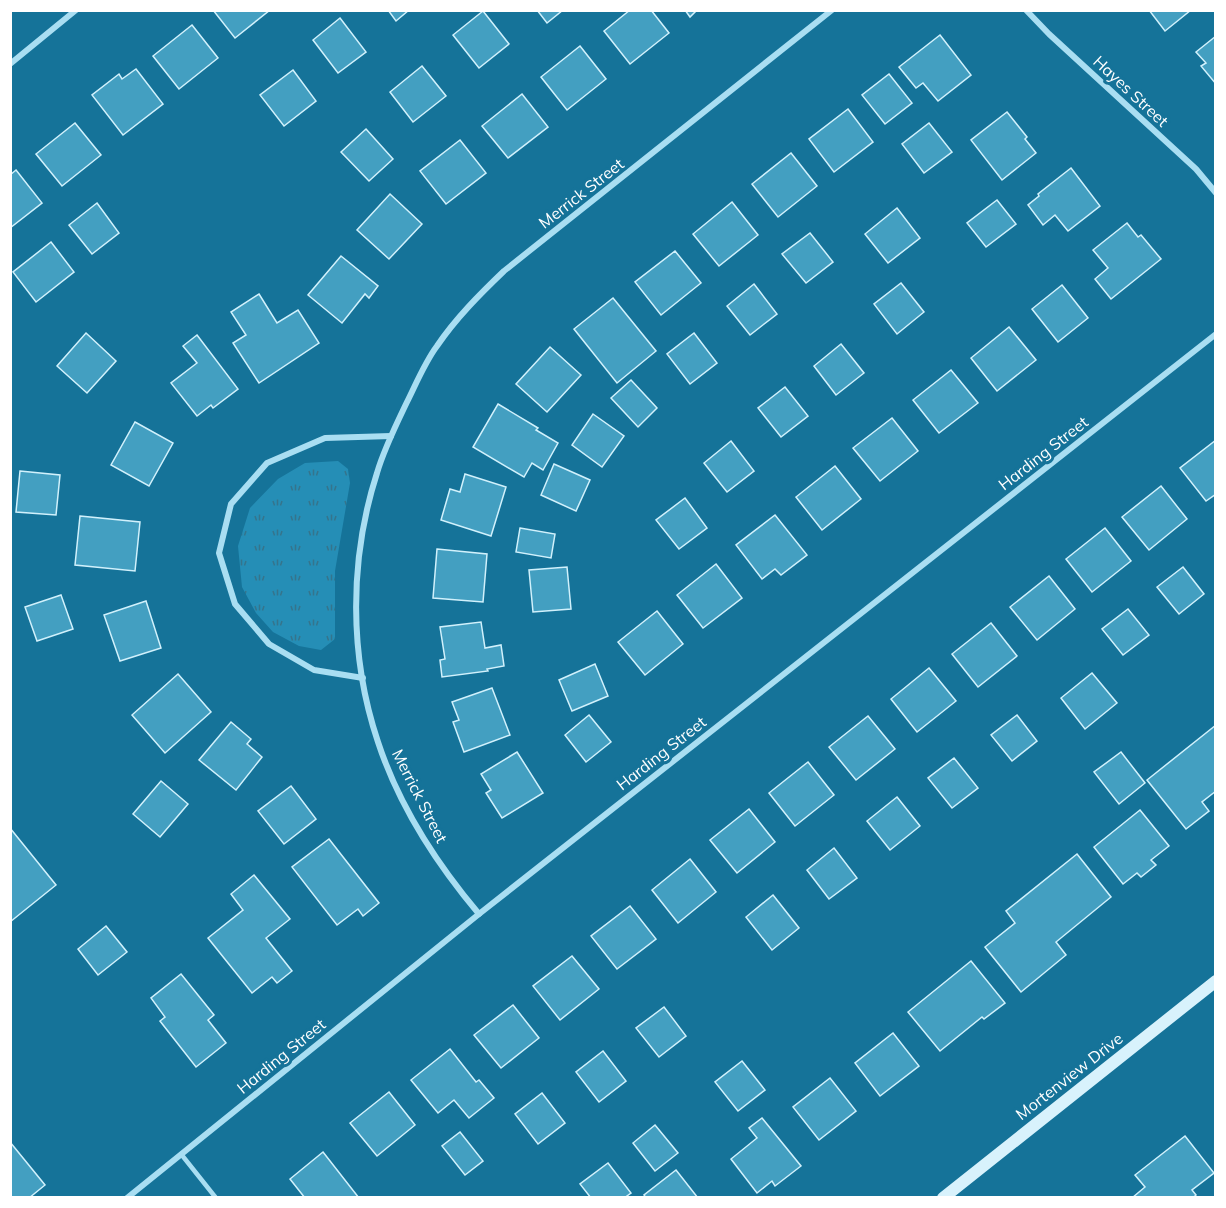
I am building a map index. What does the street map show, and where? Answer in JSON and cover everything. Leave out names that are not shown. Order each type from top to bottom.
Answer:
[{"type":"street","points":[[10,64],[76,10]]},
{"type":"street","name":"Merrick Street","points":[[479,914],[454,884],[418,831],[394,782],[378,742],[363,678],[356,615],[358,562],[369,503],[391,436],[436,346],[504,271],[832,10]]},
{"type":"street","name":"Hayes Street","points":[[1026,10],[1049,34],[1196,169],[1215,193]]},
{"type":"street","name":"Harding Street","points":[[127,1197],[479,914],[1215,334]]},
{"type":"street","points":[[363,678],[314,670],[269,644],[235,604],[219,554],[231,504],[267,463],[325,438],[391,436]]},
{"type":"street","name":"Mortenview Drive","points":[[943,1197],[1215,981]]},
{"type":"lane","points":[[181,1154],[216,1197]]},
{"type":"green space","points":[[338,461],[348,469],[350,483],[335,571],[335,639],[321,650],[299,646],[273,632],[256,613],[242,587],[238,546],[250,508],[278,479],[305,463]]},
{"type":"building","points":[[213,10],[270,10],[235,38]]},
{"type":"building","points":[[388,10],[409,10],[396,21]]},
{"type":"building","points":[[537,10],[563,10],[547,23]]},
{"type":"building","points":[[630,10],[651,10],[669,33],[630,64],[604,31]]},
{"type":"building","points":[[685,10],[697,10],[690,17]]},
{"type":"building","points":[[1149,10],[1191,10],[1165,31]]},
{"type":"building","points":[[483,11],[509,44],[479,68],[453,35]]},
{"type":"building","points":[[340,18],[366,52],[338,73],[313,40]]},
{"type":"building","points":[[192,25],[218,58],[179,89],[153,56]]},
{"type":"building","points":[[940,35],[971,75],[938,101],[923,83],[916,88],[899,67]]},
{"type":"building","points":[[1216,36],[1216,84],[1201,66],[1206,63],[1196,52]]},
{"type":"building","points":[[580,46],[606,79],[567,110],[541,77]]},
{"type":"building","points":[[422,66],[446,96],[413,122],[390,92]]},
{"type":"building","points":[[136,69],[163,104],[123,135],[92,95],[119,74],[122,79]]},
{"type":"building","points":[[293,70],[316,101],[284,126],[260,95]]},
{"type":"building","points":[[889,74],[912,103],[885,124],[862,95]]},
{"type":"building","points":[[522,94],[548,127],[508,158],[482,126]]},
{"type":"building","points":[[848,109],[873,142],[834,172],[809,139]]},
{"type":"building","points":[[1007,112],[1027,137],[1025,139],[1036,153],[1002,180],[971,140]]},
{"type":"building","points":[[75,123],[101,155],[62,186],[36,154]]},
{"type":"building","points":[[929,123],[952,152],[924,173],[902,144]]},
{"type":"building","points":[[366,129],[393,159],[369,181],[341,152]]},
{"type":"building","points":[[460,140],[486,173],[446,204],[420,171]]},
{"type":"building","points":[[791,153],[817,186],[778,217],[752,184]]},
{"type":"building","points":[[1071,168],[1100,206],[1068,231],[1055,215],[1043,225],[1028,205],[1039,196],[1038,194]]},
{"type":"building","points":[[16,170],[42,203],[10,228],[10,175]]},
{"type":"building","points":[[390,194],[422,224],[389,259],[357,230]]},
{"type":"building","points":[[997,200],[1016,224],[986,247],[967,223]]},
{"type":"building","points":[[732,202],[758,235],[719,266],[693,234]]},
{"type":"building","points":[[97,203],[119,233],[92,254],[69,225]]},
{"type":"building","points":[[897,208],[920,238],[888,263],[865,234]]},
{"type":"building","points":[[1127,223],[1138,237],[1141,235],[1161,259],[1111,299],[1095,279],[1108,268],[1093,250]]},
{"type":"building","points":[[810,233],[833,262],[806,283],[782,254]]},
{"type":"building","points":[[51,242],[74,272],[36,302],[13,272]]},
{"type":"building","points":[[675,251],[701,283],[661,315],[635,282]]},
{"type":"building","points":[[341,256],[378,286],[369,298],[365,294],[342,323],[308,295]]},
{"type":"building","points":[[901,283],[924,312],[897,334],[874,304]]},
{"type":"building","points":[[754,284],[777,314],[750,335],[727,306]]},
{"type":"building","points":[[1062,285],[1088,318],[1058,342],[1032,309]]},
{"type":"building","points":[[259,294],[277,323],[298,310],[319,343],[259,383],[233,343],[246,335],[231,312]]},
{"type":"building","points":[[613,298],[656,351],[617,383],[574,329]]},
{"type":"building","points":[[1009,327],[1036,360],[997,391],[971,358]]},
{"type":"building","points":[[86,333],[116,361],[87,393],[57,366]]},
{"type":"building","points":[[694,333],[717,363],[690,384],[667,354]]},
{"type":"building","points":[[197,335],[238,389],[213,408],[211,405],[197,416],[171,383],[197,363],[183,346]]},
{"type":"building","points":[[841,344],[864,373],[836,395],[814,366]]},
{"type":"building","points":[[550,347],[581,375],[547,412],[516,384]]},
{"type":"building","points":[[951,370],[978,403],[939,433],[913,400]]},
{"type":"building","points":[[631,380],[657,408],[638,427],[611,398]]},
{"type":"building","points":[[785,387],[808,416],[781,437],[758,408]]},
{"type":"building","points":[[498,404],[558,443],[543,470],[532,463],[524,477],[473,447]]},
{"type":"building","points":[[593,414],[624,436],[602,467],[572,445]]},
{"type":"building","points":[[892,418],[918,451],[880,481],[853,448]]},
{"type":"building","points":[[135,422],[173,443],[149,486],[111,465]]},
{"type":"building","points":[[1216,440],[1216,494],[1206,501],[1180,468]]},
{"type":"building","points":[[731,441],[754,471],[727,492],[704,463]]},
{"type":"building","points":[[554,464],[590,480],[576,511],[541,495]]},
{"type":"building","points":[[835,466],[861,499],[822,530],[796,497]]},
{"type":"building","points":[[20,471],[60,475],[56,515],[16,512]]},
{"type":"building","points":[[465,474],[506,487],[491,536],[441,520],[450,489],[460,492]]},
{"type":"building","points":[[1161,486],[1187,519],[1149,550],[1122,517]]},
{"type":"building","points":[[685,498],[707,528],[679,549],[656,520]]},
{"type":"building","points":[[775,515],[807,555],[781,575],[775,569],[762,579],[736,545]]},
{"type":"building","points":[[80,516],[140,522],[135,571],[75,565]]},
{"type":"building","points":[[520,528],[555,534],[551,558],[516,552]]},
{"type":"building","points":[[1105,528],[1131,561],[1092,592],[1066,559]]},
{"type":"building","points":[[437,549],[487,554],[483,602],[433,598]]},
{"type":"building","points":[[716,564],[742,598],[703,628],[677,595]]},
{"type":"building","points":[[567,567],[571,609],[533,612],[529,570]]},
{"type":"building","points":[[1183,567],[1204,594],[1179,614],[1157,587]]},
{"type":"building","points":[[1049,576],[1075,609],[1037,640],[1010,607]]},
{"type":"building","points":[[61,595],[73,629],[37,641],[25,607]]},
{"type":"building","points":[[146,601],[161,648],[120,661],[104,615]]},
{"type":"building","points":[[1128,609],[1149,635],[1123,655],[1102,629]]},
{"type":"building","points":[[657,611],[683,644],[645,675],[618,642]]},
{"type":"building","points":[[481,622],[485,648],[501,645],[504,666],[487,669],[488,671],[442,677],[440,660],[445,659],[440,627]]},
{"type":"building","points":[[991,623],[1017,656],[978,687],[952,654]]},
{"type":"building","points":[[595,664],[608,696],[572,711],[559,680]]},
{"type":"building","points":[[929,668],[956,701],[917,732],[891,699]]},
{"type":"building","points":[[1092,673],[1117,703],[1085,729],[1061,698]]},
{"type":"building","points":[[178,674],[211,712],[165,753],[132,715]]},
{"type":"building","points":[[492,688],[510,735],[464,752],[453,722],[459,720],[452,702]]},
{"type":"building","points":[[589,715],[611,742],[586,762],[565,735]]},
{"type":"building","points":[[1017,715],[1037,741],[1012,761],[991,735]]},
{"type":"building","points":[[868,716],[895,749],[856,780],[829,747]]},
{"type":"building","points":[[231,722],[251,739],[247,744],[262,757],[236,790],[199,760]]},
{"type":"building","points":[[1216,725],[1216,791],[1202,802],[1209,811],[1186,829],[1147,780]]},
{"type":"building","points":[[517,752],[543,793],[502,818],[486,793],[491,790],[481,774]]},
{"type":"building","points":[[1121,752],[1145,783],[1119,804],[1094,772]]},
{"type":"building","points":[[954,758],[978,788],[952,808],[928,778]]},
{"type":"building","points":[[808,762],[834,795],[795,826],[769,793]]},
{"type":"building","points":[[161,781],[188,804],[160,837],[133,814]]},
{"type":"building","points":[[291,786],[316,819],[284,844],[258,811]]},
{"type":"building","points":[[897,797],[920,826],[890,850],[867,821]]},
{"type":"building","points":[[749,809],[775,842],[737,873],[710,840]]},
{"type":"building","points":[[1140,810],[1169,846],[1151,860],[1156,865],[1141,877],[1137,873],[1123,884],[1094,847]]},
{"type":"building","points":[[10,828],[56,885],[10,922]]},
{"type":"building","points":[[329,839],[379,903],[363,916],[358,909],[337,925],[292,867]]},
{"type":"building","points":[[834,848],[857,878],[829,899],[807,870]]},
{"type":"building","points":[[1077,854],[1111,897],[1056,942],[1066,955],[1021,992],[985,947],[1015,923],[1006,911]]},
{"type":"building","points":[[690,859],[716,892],[678,923],[652,890]]},
{"type":"building","points":[[254,875],[290,919],[266,938],[292,971],[277,983],[272,977],[252,993],[208,938],[243,910],[231,894]]},
{"type":"building","points":[[773,895],[799,928],[772,950],[746,917]]},
{"type":"building","points":[[630,906],[656,939],[617,969],[591,936]]},
{"type":"building","points":[[106,926],[127,952],[98,975],[78,949]]},
{"type":"building","points":[[572,956],[599,989],[560,1020],[533,986]]},
{"type":"building","points":[[971,961],[1005,1003],[984,1019],[982,1017],[940,1051],[908,1012]]},
{"type":"building","points":[[181,974],[214,1015],[208,1020],[226,1043],[196,1067],[160,1021],[165,1017],[151,998]]},
{"type":"building","points":[[513,1005],[539,1038],[501,1068],[474,1035]]},
{"type":"building","points":[[664,1007],[686,1036],[659,1057],[636,1028]]},
{"type":"building","points":[[893,1033],[919,1066],[880,1096],[855,1063]]},
{"type":"building","points":[[450,1049],[476,1082],[479,1080],[494,1098],[469,1118],[454,1100],[438,1113],[411,1080]]},
{"type":"building","points":[[603,1051],[626,1081],[599,1102],[576,1072]]},
{"type":"building","points":[[742,1061],[765,1090],[738,1111],[715,1082]]},
{"type":"building","points":[[830,1078],[856,1111],[819,1140],[793,1107]]},
{"type":"building","points":[[389,1092],[415,1125],[377,1156],[350,1123]]},
{"type":"building","points":[[542,1093],[565,1123],[538,1144],[515,1114]]},
{"type":"building","points":[[762,1118],[801,1166],[775,1186],[772,1181],[757,1193],[731,1159],[757,1138],[749,1128]]},
{"type":"building","points":[[655,1125],[678,1153],[655,1171],[633,1143]]},
{"type":"building","points":[[460,1132],[483,1161],[465,1175],[442,1146]]},
{"type":"building","points":[[1185,1136],[1214,1173],[1192,1190],[1196,1195],[1193,1198],[1132,1198],[1145,1187],[1135,1175]]},
{"type":"building","points":[[10,1142],[45,1185],[29,1198],[10,1198]]},
{"type":"building","points":[[323,1152],[359,1198],[305,1198],[290,1179]]},
{"type":"building","points":[[608,1163],[631,1193],[624,1198],[591,1198],[580,1184]]},
{"type":"building","points":[[676,1170],[698,1198],[646,1198],[644,1195]]}]
